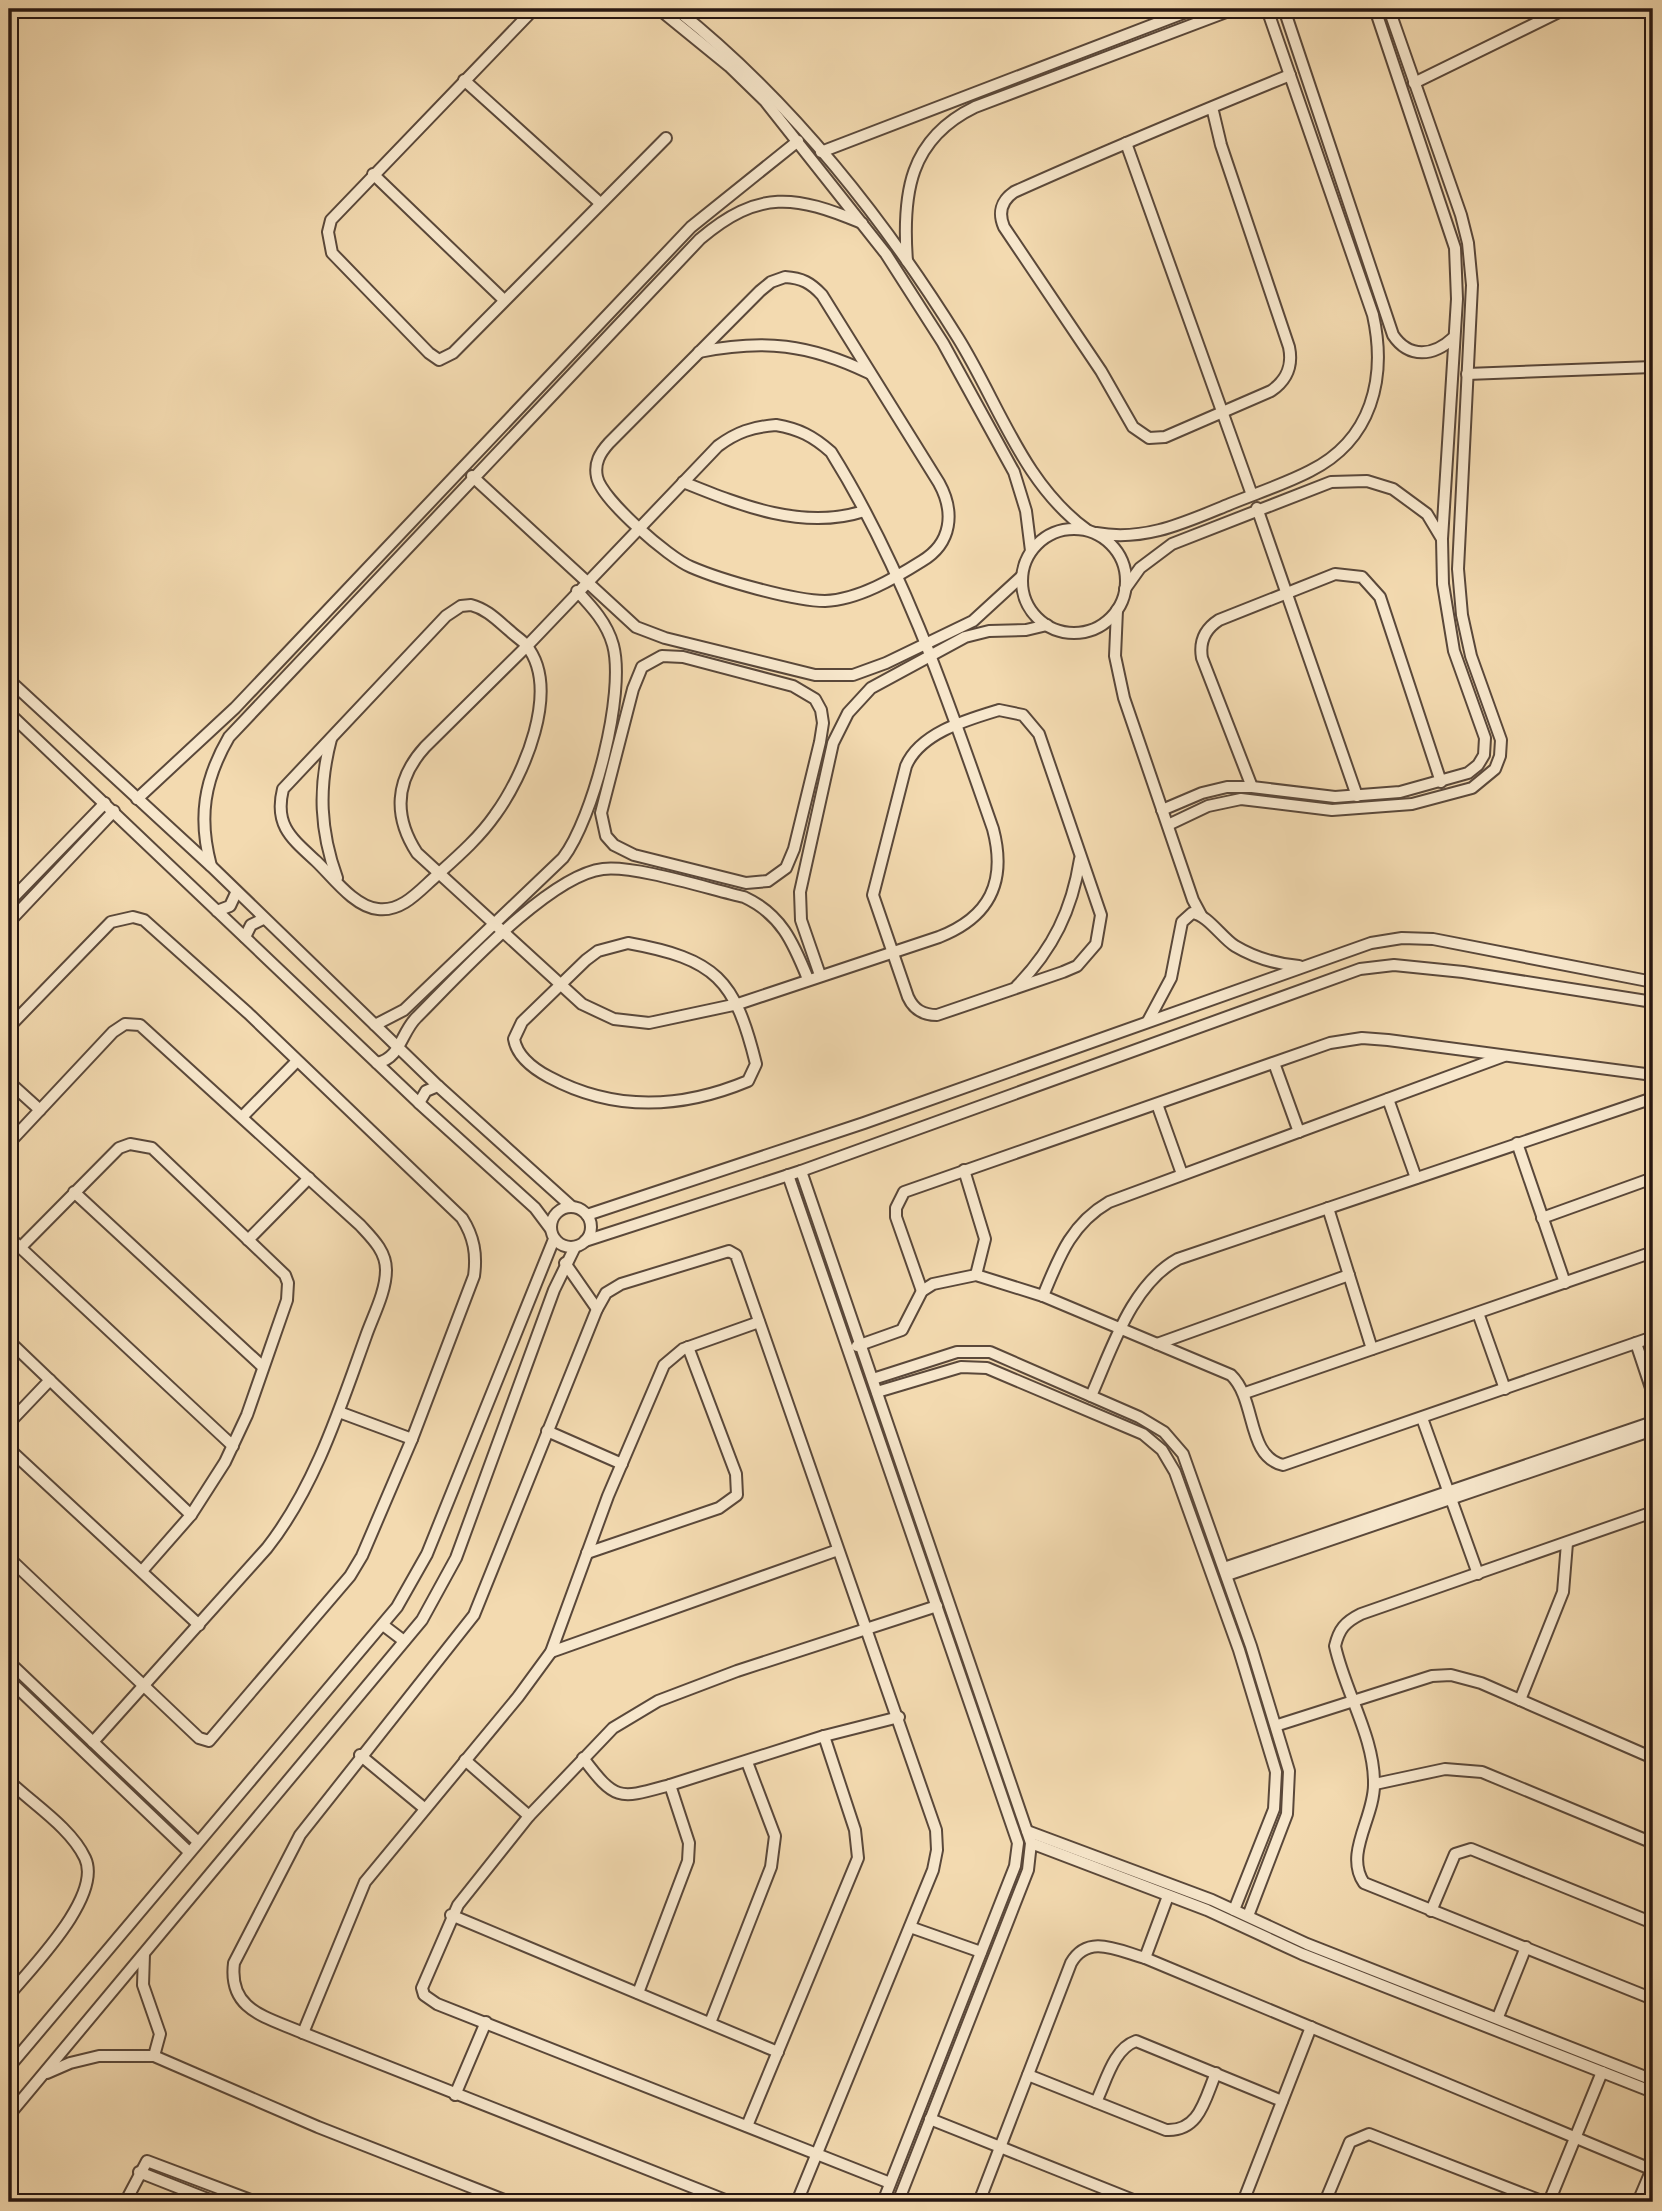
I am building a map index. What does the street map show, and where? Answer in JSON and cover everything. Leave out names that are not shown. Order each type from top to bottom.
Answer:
[{"type":"street","points":[[534,9],[331,219],[328,242],[341,264],[429,353],[439,360],[446,359],[666,138]]},
{"type":"street","points":[[659,9],[748,83],[798,141],[862,223],[943,343],[1014,472],[1026,511],[1031,551]]},
{"type":"street","points":[[676,9],[755,76],[821,152],[907,264],[958,338],[1038,483],[1069,517],[1111,544],[1120,556],[1125,569],[1125,589]]},
{"type":"street","points":[[821,152],[1194,9]]},
{"type":"street","points":[[907,264],[904,218],[912,176],[930,142],[950,121],[975,107],[1234,9]]},
{"type":"street","points":[[463,468],[581,587],[624,618],[665,638],[835,677],[870,670],[985,613],[1022,576],[1031,551],[1039,542],[1062,530],[1114,536],[1146,534],[1172,528],[1311,471],[1343,446],[1366,413],[1380,373],[1373,315],[1267,9]]},
{"type":"street","points":[[1284,9],[1393,335],[1402,346],[1421,353],[1442,348],[1453,338]]},
{"type":"street","points":[[1162,810],[1214,789],[1252,787],[1314,796],[1399,792],[1441,782],[1474,770],[1482,760],[1486,744],[1460,672],[1449,630],[1442,539],[1458,282],[1452,235],[1375,9]]},
{"type":"street","points":[[1168,825],[1208,806],[1241,799],[1332,810],[1412,804],[1472,788],[1495,769],[1501,740],[1471,656],[1460,592],[1459,548],[1472,285],[1468,243],[1389,9]]},
{"type":"street","points":[[1414,83],[1565,9]]},
{"type":"street","points":[[1212,107],[1221,145],[1253,235],[1291,359],[1286,377],[1277,387],[1160,438],[1137,432],[1101,371],[1002,221],[1003,204],[1014,192],[1126,143],[1212,107],[1290,75]]},
{"type":"street","points":[[464,80],[600,203]]},
{"type":"street","points":[[137,799],[235,708],[691,227],[798,141]]},
{"type":"street","points":[[1126,143],[1252,495]]},
{"type":"street","points":[[373,174],[504,300]]},
{"type":"street","points":[[211,866],[204,840],[202,813],[206,786],[215,760],[229,737],[700,239],[719,223],[740,211],[763,203],[811,203],[862,223]]},
{"type":"street","points":[[785,277],[800,278],[813,285],[822,295],[870,374],[939,483],[947,497],[950,513],[942,543],[932,555],[897,577],[845,598],[811,600],[691,567],[667,553],[600,486],[596,463],[609,443],[771,282],[785,277]]},
{"type":"street","points":[[699,352],[734,345],[781,345],[838,358],[870,374]]},
{"type":"street","points":[[1467,374],[1653,367]]},
{"type":"street","points":[[776,425],[796,429],[815,438],[831,452],[897,577],[932,654],[993,829],[999,851],[999,874],[991,895],[978,914],[960,928],[738,1004],[649,1023],[614,1019],[582,1004],[417,853],[406,836],[400,808],[403,779],[412,762],[425,747],[527,646],[683,482],[718,446],[735,434],[755,426],[776,425]]},
{"type":"street","points":[[1301,966],[1250,954],[1221,936],[1201,915],[1162,810],[1117,671],[1117,610],[1125,589],[1140,568],[1172,544],[1320,484],[1367,481],[1393,489],[1417,504],[1442,539]]},
{"type":"street","points":[[683,482],[746,506],[806,519],[835,519],[864,511]]},
{"type":"street","points":[[1257,508],[1357,796]]},
{"type":"street","points":[[1252,787],[1202,658],[1201,645],[1209,628],[1219,620],[1342,573],[1362,577],[1373,586],[1380,597],[1441,782]]},
{"type":"street","points":[[1022,576],[1027,604],[1047,625],[1066,632],[1081,632],[1101,624],[1117,610]]},
{"type":"street","points":[[375,1025],[404,1010],[572,846],[584,820],[617,687],[615,657],[607,629],[581,587]]},
{"type":"street","points":[[461,606],[480,607],[527,646],[537,676],[539,706],[529,750],[508,796],[494,817],[439,873],[400,906],[387,910],[362,905],[289,834],[281,820],[279,805],[284,789],[293,776],[446,616],[461,606]]},
{"type":"street","points":[[820,975],[805,934],[800,906],[803,879],[833,743],[848,713],[872,688],[932,654],[977,633],[1047,625]]},
{"type":"street","points":[[662,656],[665,638]]},
{"type":"street","points":[[662,656],[683,657],[805,691],[815,699],[823,723],[794,849],[778,876],[758,884],[747,883],[623,852],[607,836],[601,813],[637,677],[642,667],[662,656]]},
{"type":"street","points":[[9,680],[211,866],[438,1086],[572,1207],[587,1215],[891,1114],[1371,943],[1416,938],[1653,982]]},
{"type":"street","points":[[999,710],[1011,710],[1033,723],[1080,856],[1101,915],[1096,944],[1077,966],[937,1015],[928,1015],[912,1005],[874,905],[874,884],[906,766],[922,743],[999,710]]},
{"type":"street","points":[[9,713],[419,1103],[535,1208],[552,1234],[564,1246],[580,1244],[801,1171],[1360,969],[1403,965],[1653,1002]]},
{"type":"street","points":[[823,723],[839,727]]},
{"type":"street","points":[[331,737],[324,765],[321,805],[328,853],[338,881]]},
{"type":"street","points":[[9,900],[105,803]]},
{"type":"street","points":[[9,922],[114,811]]},
{"type":"street","points":[[68,840],[78,850]]},
{"type":"street","points":[[794,849],[810,855]]},
{"type":"street","points":[[620,869],[623,852]]},
{"type":"street","points":[[1015,988],[1048,950],[1067,915],[1080,856]]},
{"type":"street","points":[[377,1063],[390,1059],[414,1019],[560,885],[573,877],[604,869],[620,869],[744,897],[767,909],[785,928],[808,979]]},
{"type":"street","points":[[744,897],[747,883]]},
{"type":"street","points":[[217,911],[230,906],[236,893]]},
{"type":"street","points":[[1148,1021],[1171,978],[1184,918],[1192,913],[1201,915]]},
{"type":"street","points":[[9,1027],[102,929],[121,918],[133,917],[153,926],[463,1218],[475,1247],[474,1276],[412,1439],[356,1566],[214,1738],[204,1741],[199,1738],[9,1558]]},
{"type":"street","points":[[245,937],[251,925],[263,919]]},
{"type":"street","points":[[628,943],[707,967],[725,983],[738,1004],[756,1064],[748,1081],[686,1101],[636,1104],[611,1101],[563,1084],[540,1072],[516,1048],[516,1029],[561,984],[598,951],[628,943]]},
{"type":"street","points":[[1528,982],[1534,961]]},
{"type":"street","points":[[9,1143],[113,1032],[125,1024],[140,1025],[367,1232],[385,1261],[384,1287],[339,1412],[284,1527],[93,1742]]},
{"type":"street","points":[[922,1291],[896,1217],[898,1199],[912,1187],[1330,1043],[1362,1038],[1653,1075]]},
{"type":"street","points":[[1043,1296],[1068,1238],[1093,1211],[1182,1174],[1508,1055]]},
{"type":"street","points":[[242,1117],[297,1061]]},
{"type":"street","points":[[1274,1063],[1299,1132]]},
{"type":"street","points":[[9,1082],[40,1110]]},
{"type":"street","points":[[419,1103],[426,1091],[438,1086]]},
{"type":"street","points":[[1091,1396],[1121,1329],[1148,1284],[1165,1266],[1653,1098]]},
{"type":"street","points":[[1388,1099],[1416,1178]]},
{"type":"street","points":[[925,1102],[922,1109],[932,1123]]},
{"type":"street","points":[[1157,1104],[1182,1174]]},
{"type":"street","points":[[891,1114],[899,1123],[894,1136]]},
{"type":"street","points":[[1517,1143],[1565,1283]]},
{"type":"street","points":[[20,1248],[119,1148],[141,1144],[152,1148],[285,1275],[288,1283],[287,1300],[233,1446],[191,1515],[142,1571]]},
{"type":"street","points":[[964,1170],[985,1239],[976,1275]]},
{"type":"street","points":[[801,1171],[873,1379],[998,1764],[1018,1843],[1015,1866],[938,2068],[883,2202]]},
{"type":"street","points":[[788,1175],[937,1606],[1031,1843],[1028,1870],[898,2202]]},
{"type":"street","points":[[248,1240],[309,1178]]},
{"type":"street","points":[[1542,1218],[1653,1178]]},
{"type":"street","points":[[74,1192],[261,1367]]},
{"type":"street","points":[[9,2067],[188,1851],[383,1625],[414,1582],[552,1234],[556,1213],[572,1207]]},
{"type":"street","points":[[1328,1208],[1372,1349]]},
{"type":"street","points":[[9,2115],[279,1794],[435,1600],[456,1558],[565,1264],[591,1231],[587,1215]]},
{"type":"street","points":[[9,1237],[233,1446]]},
{"type":"street","points":[[730,2202],[303,2033],[249,2008],[237,1996],[232,1980],[234,1963],[292,1847],[360,1755],[474,1615],[597,1309],[607,1293],[621,1284],[729,1251],[736,1255],[899,1717],[936,1830],[937,1850],[933,1870],[797,2202]]},
{"type":"street","points":[[1245,1393],[1653,1252]]},
{"type":"street","points":[[565,1264],[597,1309]]},
{"type":"street","points":[[848,1349],[902,1330],[922,1291],[933,1284],[976,1275],[1043,1296],[1231,1375],[1245,1393],[1263,1454],[1271,1462],[1283,1465],[1653,1336]]},
{"type":"street","points":[[1157,1344],[1349,1275]]},
{"type":"street","points":[[1478,1313],[1505,1388]]},
{"type":"street","points":[[303,2033],[355,1900],[377,1863],[465,1760],[551,1652],[622,1464],[664,1365],[676,1353],[688,1347],[759,1322]]},
{"type":"street","points":[[9,1341],[191,1515]]},
{"type":"street","points":[[1636,1343],[1653,1394]]},
{"type":"street","points":[[587,1553],[719,1508],[737,1496],[736,1475],[688,1347]]},
{"type":"street","points":[[873,1379],[957,1352],[974,1350],[1005,1358],[1150,1423],[1164,1432],[1183,1454],[1278,1725],[1289,1771],[1290,1799],[1248,1916]]},
{"type":"street","points":[[877,1392],[961,1367],[987,1368],[1143,1434],[1162,1451],[1175,1472],[1239,1650],[1274,1760],[1277,1784],[1274,1809],[1234,1910]]},
{"type":"street","points":[[9,1423],[50,1380]]},
{"type":"street","points":[[339,1412],[412,1439]]},
{"type":"street","points":[[1422,1418],[1478,1574]]},
{"type":"street","points":[[1450,1495],[1653,1422]]},
{"type":"street","points":[[1143,1434],[1150,1423]]},
{"type":"street","points":[[1226,1571],[1653,1430]]},
{"type":"street","points":[[547,1431],[622,1464]]},
{"type":"street","points":[[9,1449],[199,1625]]},
{"type":"street","points":[[1653,1513],[1348,1620],[1338,1632],[1335,1646],[1369,1749],[1374,1784],[1373,1806],[1355,1860],[1357,1872],[1364,1883],[1653,1999]]},
{"type":"street","points":[[1520,1700],[1563,1592],[1567,1542]]},
{"type":"street","points":[[551,1652],[838,1550]]},
{"type":"street","points":[[890,2183],[437,2004],[424,1995],[424,1979],[451,1916],[529,1816],[613,1728],[658,1700],[937,1606]]},
{"type":"street","points":[[383,1625],[404,1640]]},
{"type":"street","points":[[1239,1650],[1251,1646]]},
{"type":"street","points":[[9,1662],[197,1841]]},
{"type":"street","points":[[1278,1725],[1442,1674],[1466,1677],[1651,1757],[1653,1742]]},
{"type":"street","points":[[9,1680],[188,1851]]},
{"type":"street","points":[[23,1693],[32,1683]]},
{"type":"street","points":[[583,1758],[604,1787],[626,1797],[747,1762],[824,1736],[899,1717]]},
{"type":"street","points":[[747,2126],[858,1858],[855,1830],[824,1736]]},
{"type":"street","points":[[360,1755],[424,1808]]},
{"type":"street","points":[[465,1760],[529,1816]]},
{"type":"street","points":[[710,2023],[771,1867],[776,1844],[747,1762]]},
{"type":"street","points":[[1374,1784],[1445,1769],[1482,1772],[1653,1843]]},
{"type":"street","points":[[9,1781],[78,1846],[90,1871],[84,1898],[9,1995]]},
{"type":"street","points":[[638,1993],[690,1851],[670,1785]]},
{"type":"street","points":[[1027,1831],[1168,1896],[1234,1910],[1307,1944],[1498,2017],[1602,2072],[1653,2092]]},
{"type":"street","points":[[1031,1843],[1075,1854],[1209,1905],[1302,1954],[1653,2080]]},
{"type":"street","points":[[1431,1911],[1455,1854],[1471,1849],[1653,1923]]},
{"type":"street","points":[[1144,1958],[1168,1896]]},
{"type":"street","points":[[1001,1902],[1014,1906]]},
{"type":"street","points":[[451,1916],[778,2052]]},
{"type":"street","points":[[910,1927],[981,1952]]},
{"type":"street","points":[[979,2202],[1076,1956],[1090,1946],[1100,1945],[1144,1958],[1652,2170],[1638,2202]]},
{"type":"street","points":[[1498,2017],[1526,1947]]},
{"type":"street","points":[[144,1952],[142,1985],[160,2034],[154,2056]]},
{"type":"street","points":[[455,2095],[486,2022]]},
{"type":"street","points":[[1243,2202],[1311,2027]]},
{"type":"street","points":[[1096,2102],[1119,2052],[1136,2041],[1282,2101]]},
{"type":"street","points":[[43,2075],[70,2063],[99,2056],[154,2056],[318,2127],[509,2202]]},
{"type":"street","points":[[938,2068],[950,2073]]},
{"type":"street","points":[[1325,2202],[1350,2142],[1369,2134],[1547,2202],[1602,2072]]},
{"type":"street","points":[[1028,2075],[1166,2130],[1178,2131],[1189,2126],[1197,2117],[1216,2073]]},
{"type":"street","points":[[930,2119],[1138,2202]]},
{"type":"street","points":[[128,2197],[144,2163],[150,2161],[250,2201]]},
{"type":"street","points":[[139,2172],[187,2197],[215,2202]]},
{"type":"street","points":[[187,2197],[195,2179]]}]
